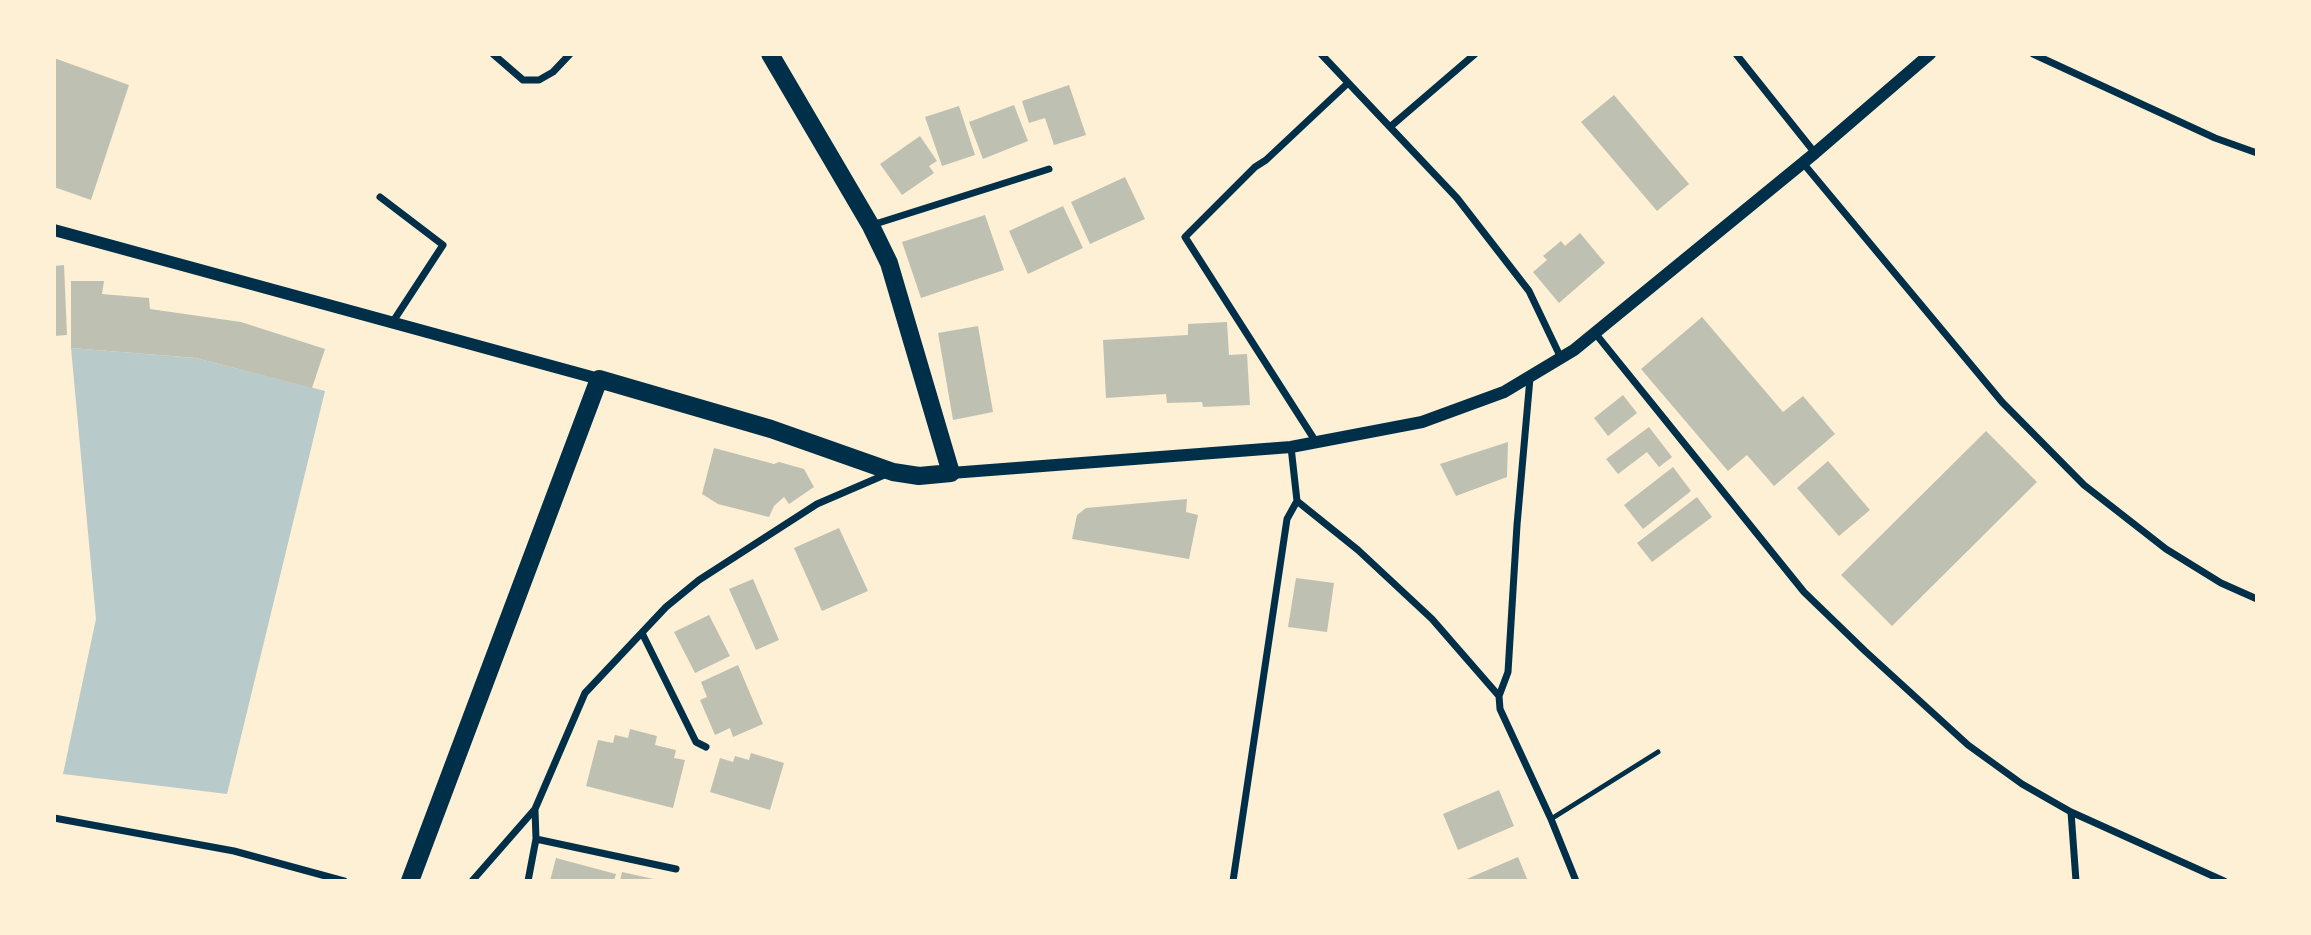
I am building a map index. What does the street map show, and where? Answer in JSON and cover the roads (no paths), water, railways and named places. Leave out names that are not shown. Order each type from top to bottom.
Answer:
[{"type":"main road","points":[[410,881],[599,379],[771,429],[893,472],[919,476],[951,473],[889,263],[871,226],[769,54]]},
{"type":"street","points":[[493,54],[523,80],[540,80],[553,72],[570,54]]},
{"type":"street","points":[[1321,54],[1457,198],[1529,291],[1561,358]]},
{"type":"street","points":[[1390,127],[1475,54]]},
{"type":"street","points":[[1736,54],[1815,153]]},
{"type":"street","points":[[951,473],[1291,447],[1422,422],[1492,397],[1530,378],[1595,332],[1803,163],[1930,54]]},
{"type":"street","points":[[2033,54],[2215,138],[2257,153]]},
{"type":"street","points":[[1316,442],[1185,237],[1255,167],[1266,160],[1348,83]]},
{"type":"street","points":[[1803,163],[2002,402],[2084,485],[2166,548],[2221,583],[2257,599]]},
{"type":"street","points":[[871,226],[1049,169]]},
{"type":"street","points":[[380,197],[443,246],[392,323]]},
{"type":"street","points":[[54,230],[599,379]]},
{"type":"street","points":[[1595,332],[1804,592],[1969,745],[2022,784],[2071,812],[2224,881]]},
{"type":"street","points":[[1530,378],[1508,672],[1499,696],[1500,709],[1551,819],[1576,881]]},
{"type":"street","points":[[1233,881],[1287,519],[1297,501],[1291,447]]},
{"type":"street","points":[[472,881],[535,809],[585,693],[666,607],[699,580],[817,503],[893,472]]},
{"type":"street","points":[[1297,501],[1358,550],[1432,619],[1499,696]]},
{"type":"street","points":[[642,633],[696,742],[706,747]]},
{"type":"street","points":[[528,881],[536,839],[535,809]]},
{"type":"street","points":[[2071,812],[2076,881]]},
{"type":"street","points":[[54,818],[234,851],[344,881]]},
{"type":"street","points":[[536,839],[676,869]]},
{"type":"lane","points":[[1551,819],[1658,751]]}]
